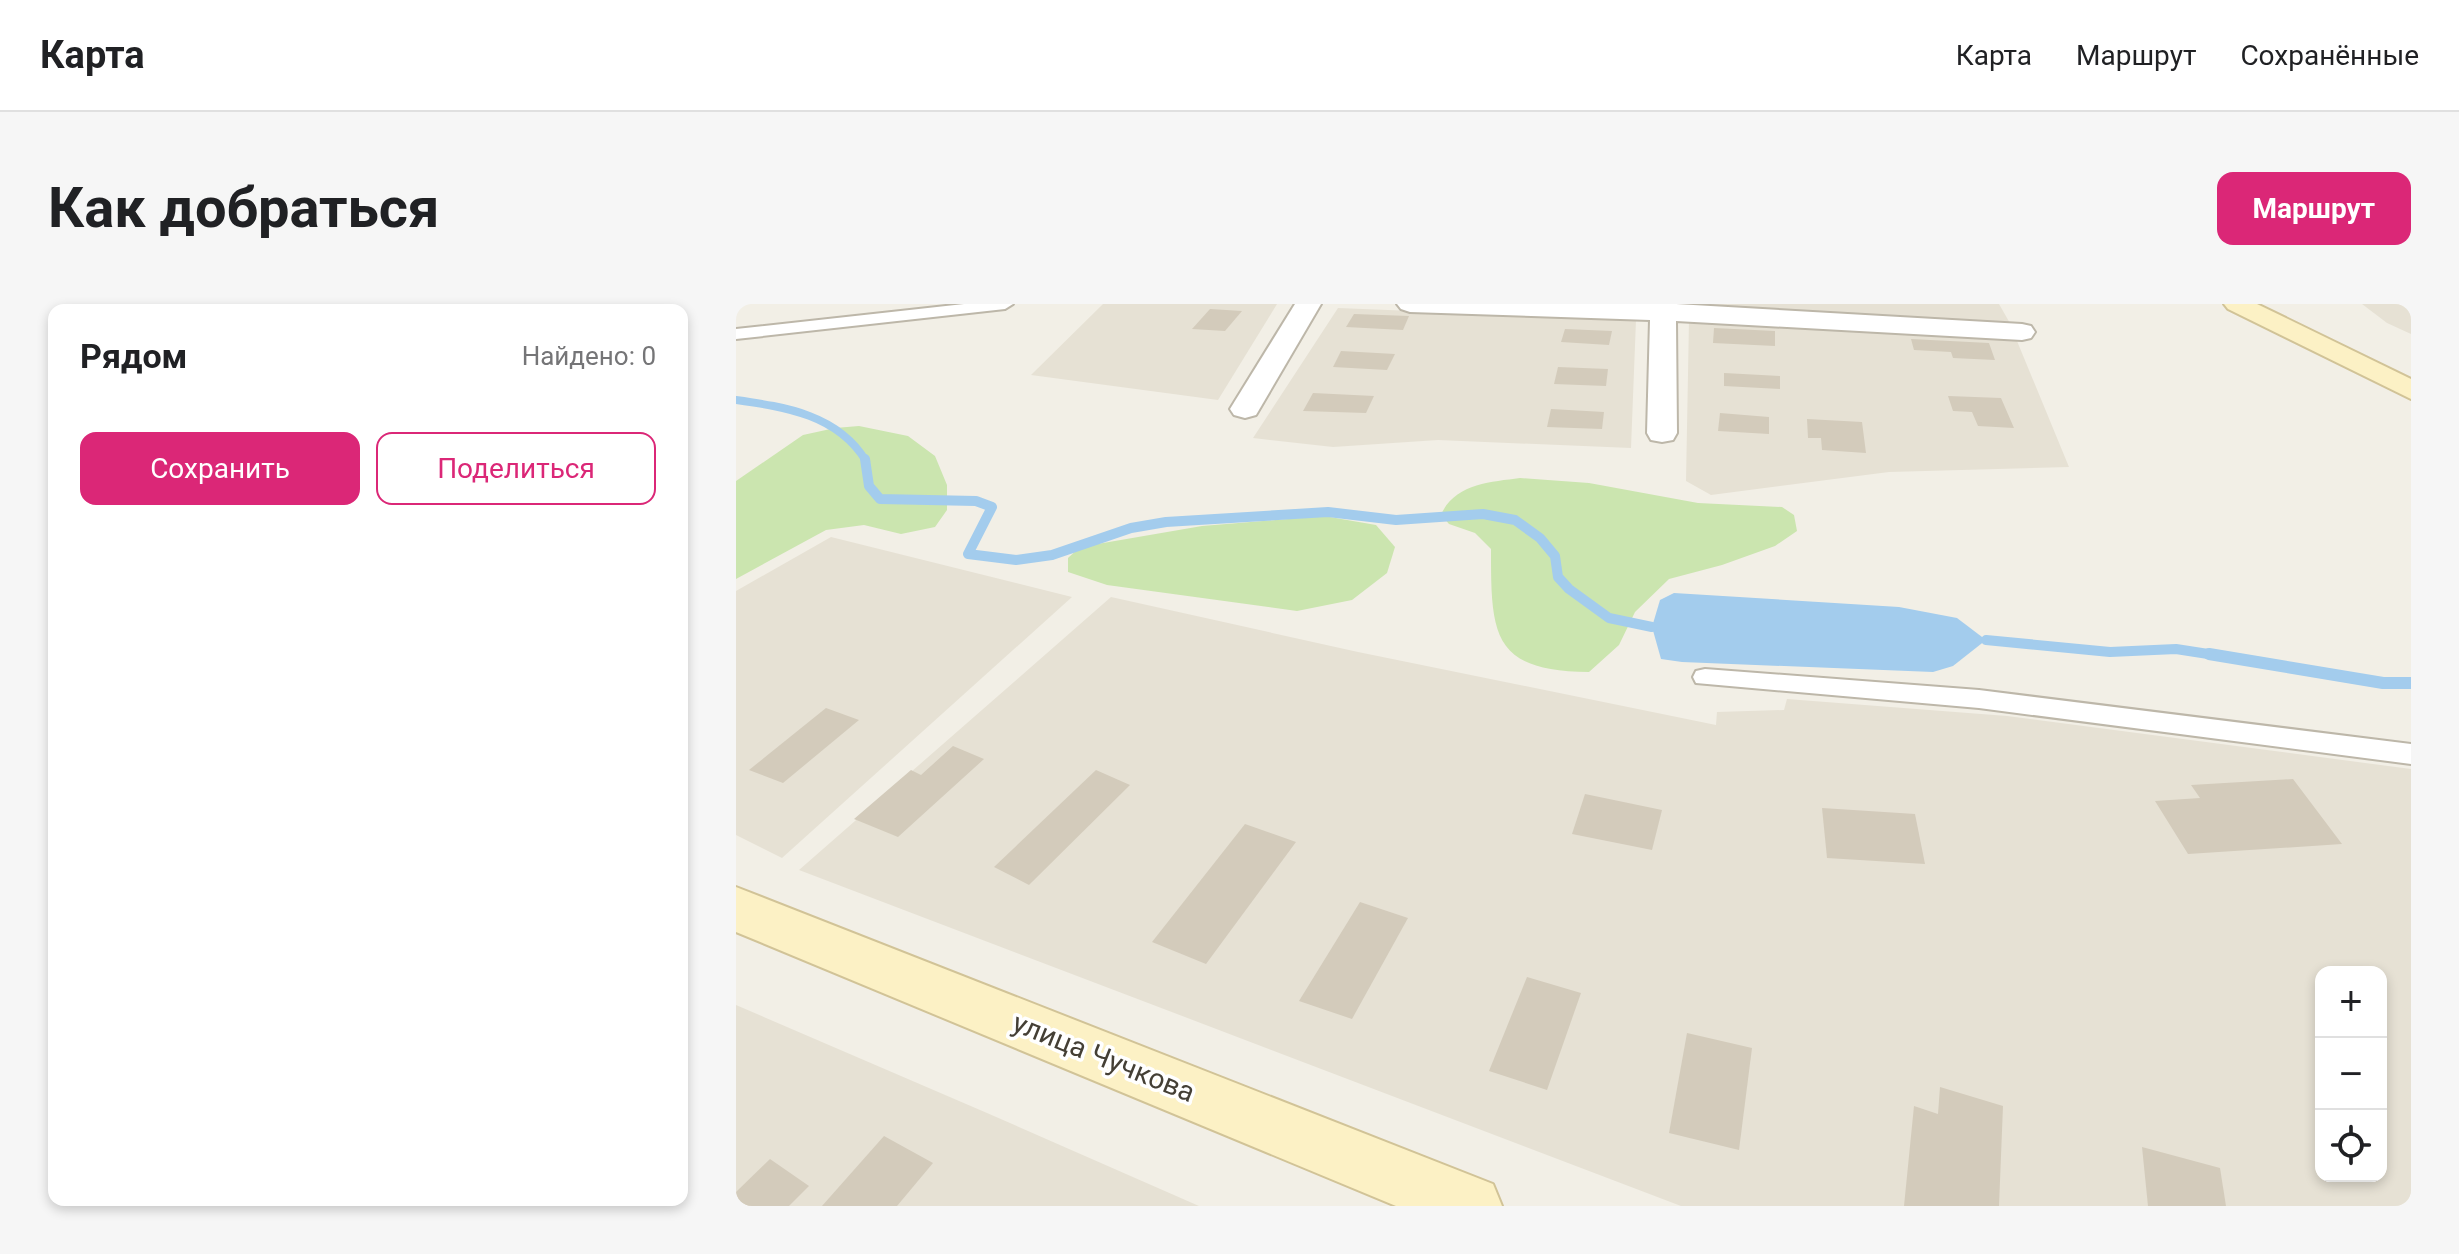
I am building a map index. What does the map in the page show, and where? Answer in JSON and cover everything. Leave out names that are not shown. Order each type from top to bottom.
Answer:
[{"type":"street","points":[[1245,409],[1308,304]]},
{"type":"street","points":[[1410,304],[1663,308],[2022,332]]},
{"type":"street","points":[[2237,304],[2411,390]]},
{"type":"street","points":[[1662,433],[1663,308]]},
{"type":"street","name":"улица Чучкова","points":[[736,909],[1471,1206]]},
{"type":"lane","points":[[736,334],[1005,304]]},
{"type":"lane","points":[[1705,677],[1979,699],[2411,754]]},
{"type":"shaded area","points":[[1103,304],[1277,304],[1218,400],[1031,375]]},
{"type":"shaded area","points":[[1999,304],[2011,325],[1691,305]]},
{"type":"shaded area","points":[[2362,304],[2411,304],[2411,334],[2387,323]]},
{"type":"shaded area","points":[[1338,308],[1636,320],[1631,448],[1438,440],[1333,447],[1253,438]]},
{"type":"shaded area","points":[[1689,320],[1857,328],[2017,341],[2069,467],[1889,472],[1711,495],[1686,481]]},
{"type":"shaded area","points":[[831,537],[1072,597],[782,858],[736,835],[736,591]]},
{"type":"shaded area","points":[[1111,597],[1358,652],[1716,725],[1717,712],[1784,710],[1787,699],[2007,716],[2411,769],[2411,1206],[1681,1206],[799,870]]},
{"type":"shaded area","points":[[736,1005],[987,1113],[1199,1206],[736,1206]]},
{"type":"green space","points":[[859,426],[908,436],[935,456],[947,485],[947,510],[935,527],[901,534],[864,525],[826,530],[736,579],[736,481],[803,435]]},
{"type":"green space","points":[[1520,478],[1589,483],[1698,503],[1782,507],[1794,515],[1797,531],[1775,546],[1669,579],[1635,612],[1619,645],[1589,672],[1557,670],[1533,664],[1515,655],[1504,642],[1496,625],[1493,604],[1491,549],[1475,533],[1449,524],[1441,515],[1455,497],[1474,486]]},
{"type":"green space","points":[[1324,516],[1376,525],[1395,547],[1387,573],[1352,600],[1297,611],[1107,585],[1068,572],[1068,558],[1080,547],[1202,526]]},
{"type":"water","points":[[1674,593],[1899,607],[1957,618],[1986,640],[1953,666],[1933,672],[1661,659],[1652,627],[1660,600]]},
{"type":"building","points":[[1210,309],[1242,311],[1225,331],[1192,329]]},
{"type":"building","points":[[1354,314],[1409,316],[1403,330],[1346,327]]},
{"type":"building","points":[[1714,328],[1775,331],[1775,346],[1713,343]]},
{"type":"building","points":[[1565,329],[1612,331],[1609,345],[1561,342]]},
{"type":"building","points":[[1911,339],[1989,343],[1995,360],[1953,358],[1951,352],[1914,350]]},
{"type":"building","points":[[1341,351],[1395,354],[1387,370],[1333,367]]},
{"type":"building","points":[[1558,367],[1608,369],[1606,386],[1554,384]]},
{"type":"building","points":[[1724,373],[1780,376],[1780,389],[1724,386]]},
{"type":"building","points":[[1313,393],[1374,396],[1366,413],[1303,411]]},
{"type":"building","points":[[1948,396],[2001,398],[2014,428],[1978,426],[1972,412],[1953,411]]},
{"type":"building","points":[[1551,409],[1604,412],[1602,429],[1547,427]]},
{"type":"building","points":[[1720,413],[1769,417],[1769,434],[1718,431]]},
{"type":"building","points":[[1807,419],[1862,422],[1866,453],[1822,450],[1821,438],[1808,438]]},
{"type":"building","points":[[826,708],[859,720],[783,783],[749,770]]},
{"type":"building","points":[[953,746],[984,759],[898,837],[854,819],[911,770],[921,775]]},
{"type":"building","points":[[1096,770],[1130,785],[1029,885],[994,867]]},
{"type":"building","points":[[2293,779],[2342,844],[2188,854],[2155,801],[2200,798],[2191,785]]},
{"type":"building","points":[[1585,794],[1662,810],[1652,850],[1572,834]]},
{"type":"building","points":[[1822,808],[1915,814],[1925,864],[1827,858]]},
{"type":"building","points":[[1245,824],[1296,842],[1206,964],[1152,942]]},
{"type":"building","points":[[1360,902],[1408,918],[1352,1019],[1299,1001]]},
{"type":"building","points":[[1527,977],[1581,993],[1547,1090],[1489,1071]]},
{"type":"building","points":[[1687,1033],[1752,1048],[1739,1150],[1669,1133]]},
{"type":"building","points":[[1940,1087],[2003,1106],[1999,1206],[1904,1206],[1914,1106],[1938,1114]]},
{"type":"building","points":[[884,1136],[933,1163],[897,1206],[822,1206]]},
{"type":"building","points":[[2142,1147],[2220,1168],[2226,1206],[2148,1206]]},
{"type":"building","points":[[770,1159],[809,1186],[789,1206],[736,1206],[736,1192]]},
{"type":"waterway","points":[[736,400],[792,410],[826,423],[854,445],[865,460]]},
{"type":"waterway","points":[[865,460],[869,486],[880,499],[976,501],[992,507],[968,554],[1016,560],[1052,555],[1131,528],[1166,522],[1328,512],[1396,520],[1483,514],[1515,520],[1540,538],[1555,556],[1558,577],[1569,589],[1609,618],[1652,627]]},
{"type":"waterway","points":[[1986,640],[2110,652],[2176,649],[2221,656]]},
{"type":"waterway","points":[[2209,654],[2221,656]]},
{"type":"waterway","points":[[2221,656],[2383,683],[2411,683]]}]
